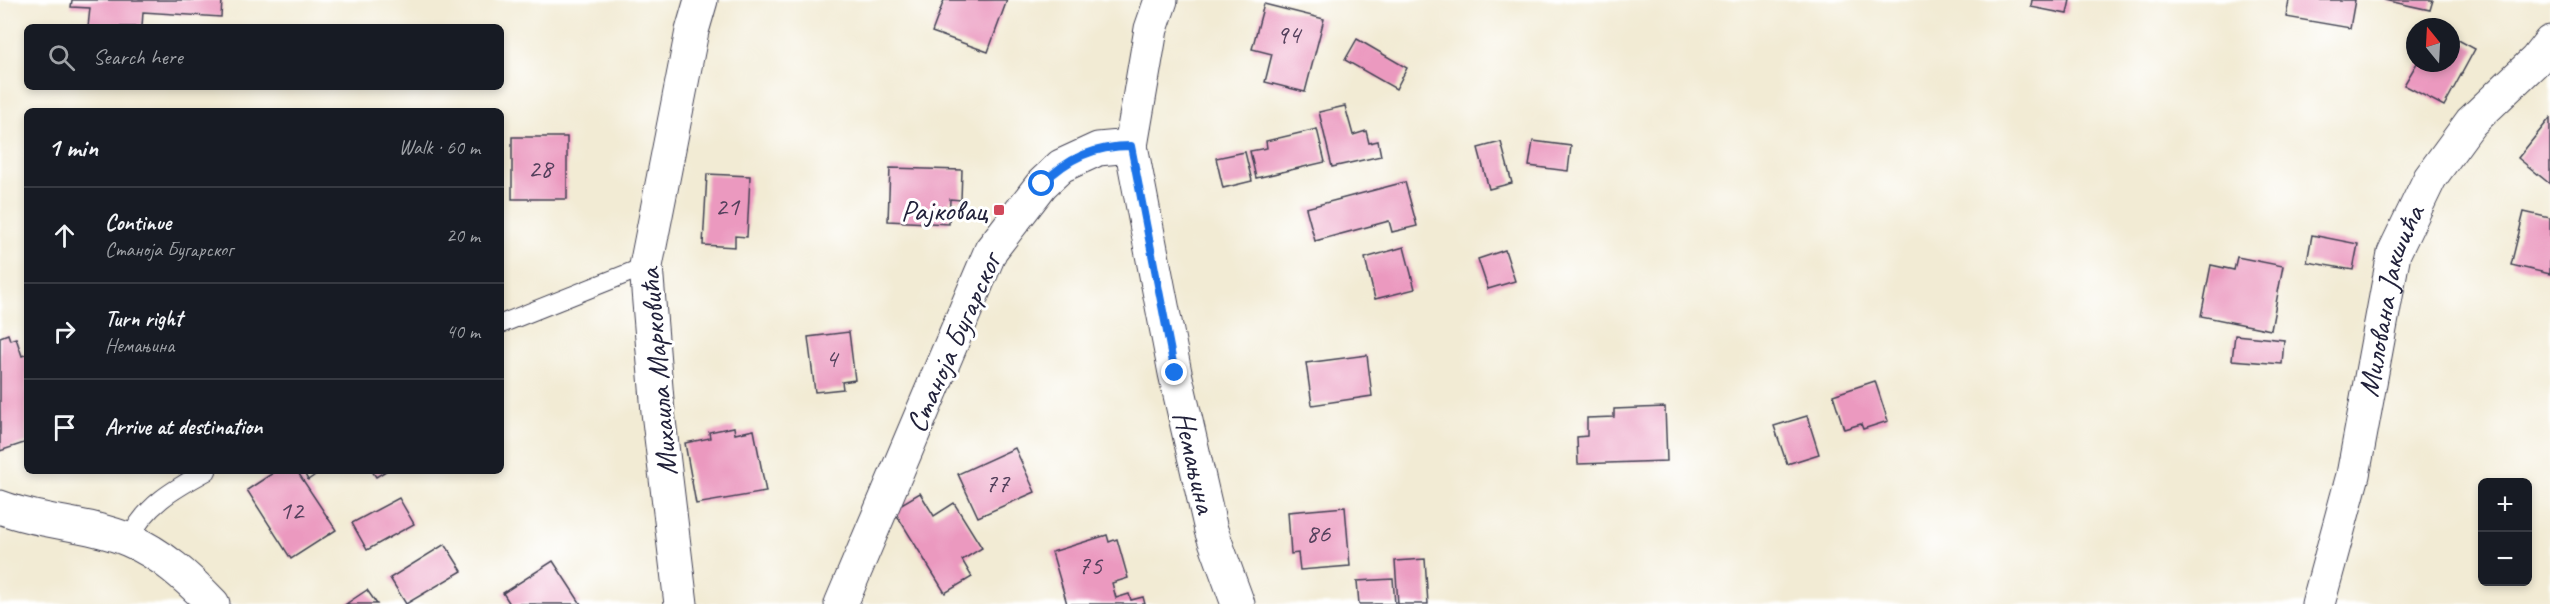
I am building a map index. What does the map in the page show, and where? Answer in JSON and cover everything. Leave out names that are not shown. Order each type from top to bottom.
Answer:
[{"type":"street","name":"Михаила Марковића","points":[[681,604],[658,412],[646,266],[692,31],[701,0]]},
{"type":"street","name":"Немањина","points":[[1161,0],[1151,29],[1131,146],[1180,395],[1211,530],[1238,604]]},
{"type":"street","name":"Милована Јакшића","points":[[2318,604],[2353,476],[2394,253],[2430,178],[2471,122],[2536,60],[2550,42]]},
{"type":"street","name":"Станоја Бугарског","points":[[841,604],[991,250],[1042,184],[1060,166],[1098,149],[1131,146]]},
{"type":"street","points":[[0,507],[129,540],[164,560],[188,578],[213,604]]},
{"type":"lane","points":[[504,323],[646,266]]},
{"type":"lane","points":[[129,540],[142,517],[154,503],[202,474]]},
{"type":"building","points":[[72,0],[222,0],[221,17],[143,12],[142,24],[88,24],[90,8],[71,7]]},
{"type":"building","points":[[944,0],[1007,0],[988,52],[932,32]]},
{"type":"building","points":[[2032,0],[2070,0],[2067,14],[2031,7]]},
{"type":"building","points":[[2289,0],[2355,0],[2350,28],[2286,17]]},
{"type":"building","points":[[2384,0],[2433,0],[2430,10]]},
{"type":"building","points":[[1264,4],[1324,19],[1305,92],[1265,82],[1272,54],[1252,49]]},
{"type":"building","points":[[1357,39],[1407,68],[1396,89],[1345,60]]},
{"type":"building","points":[[2460,41],[2475,49],[2444,106],[2404,85],[2412,72],[2460,72]]},
{"type":"building","points":[[1345,106],[1353,135],[1366,131],[1369,143],[1378,141],[1381,156],[1332,167],[1319,112]]},
{"type":"building","points":[[2550,118],[2550,184],[2518,158]]},
{"type":"building","points":[[1317,129],[1325,162],[1256,178],[1250,151],[1267,148],[1266,141]]},
{"type":"building","points":[[512,137],[567,137],[567,199],[512,199]]},
{"type":"building","points":[[1533,141],[1571,146],[1568,171],[1529,166]]},
{"type":"building","points":[[1501,142],[1512,183],[1489,189],[1478,148]]},
{"type":"building","points":[[1245,152],[1252,181],[1223,188],[1216,158]]},
{"type":"building","points":[[890,168],[962,170],[961,200],[950,199],[949,224],[888,221]]},
{"type":"building","points":[[707,174],[750,176],[747,237],[735,236],[735,247],[703,245]]},
{"type":"building","points":[[1405,182],[1417,226],[1392,232],[1389,221],[1315,241],[1306,208]]},
{"type":"building","points":[[2524,212],[2550,218],[2550,274],[2511,265]]},
{"type":"building","points":[[2312,235],[2358,244],[2353,270],[2307,262]]},
{"type":"building","points":[[1404,247],[1415,289],[1375,299],[1365,258]]},
{"type":"building","points":[[1505,250],[1515,281],[1488,289],[1478,259]]},
{"type":"building","points":[[2237,257],[2283,266],[2271,330],[2201,316],[2211,265],[2234,270]]},
{"type":"building","points":[[849,332],[855,380],[842,382],[843,389],[815,392],[808,337]]},
{"type":"building","points":[[8,334],[10,340],[16,338],[22,356],[24,355],[24,443],[0,451],[0,337]]},
{"type":"building","points":[[2235,335],[2284,340],[2282,364],[2232,360]]},
{"type":"building","points":[[1367,355],[1372,396],[1312,405],[1306,363]]},
{"type":"building","points":[[1875,381],[1888,421],[1863,429],[1861,424],[1844,429],[1833,395]]},
{"type":"building","points":[[1665,407],[1667,461],[1578,464],[1577,437],[1587,436],[1587,418],[1614,417],[1614,409]]},
{"type":"building","points":[[1807,416],[1819,454],[1787,464],[1774,426]]},
{"type":"building","points":[[734,427],[735,434],[754,430],[766,492],[696,504],[685,443],[710,438],[709,432]]},
{"type":"building","points":[[1015,448],[1035,492],[978,517],[958,474]]},
{"type":"building","points":[[271,474],[299,474],[336,530],[291,559],[247,490]]},
{"type":"building","points":[[305,474],[317,474],[308,480]]},
{"type":"building","points":[[920,493],[934,516],[954,503],[982,548],[962,560],[972,577],[945,593],[893,509]]},
{"type":"building","points":[[399,498],[414,524],[367,550],[352,523]]},
{"type":"building","points":[[1345,507],[1350,566],[1300,570],[1298,553],[1291,554],[1288,512]]},
{"type":"building","points":[[1107,535],[1109,542],[1117,539],[1128,578],[1112,583],[1116,598],[1129,594],[1131,600],[1143,597],[1145,604],[1067,604],[1052,552]]},
{"type":"building","points":[[445,544],[462,571],[406,604],[390,578]]},
{"type":"building","points":[[1425,559],[1428,604],[1398,604],[1395,561]]},
{"type":"building","points":[[553,561],[581,604],[510,604],[503,593]]},
{"type":"building","points":[[1393,579],[1395,604],[1359,604],[1357,581]]},
{"type":"building","points":[[367,590],[377,604],[346,604]]},
{"type":"place","name":"Рајковац","points":[[999,210]]},
{"type":"route","points":[[1042,184],[1060,166],[1080,155],[1114,146],[1131,146],[1175,373]]}]
